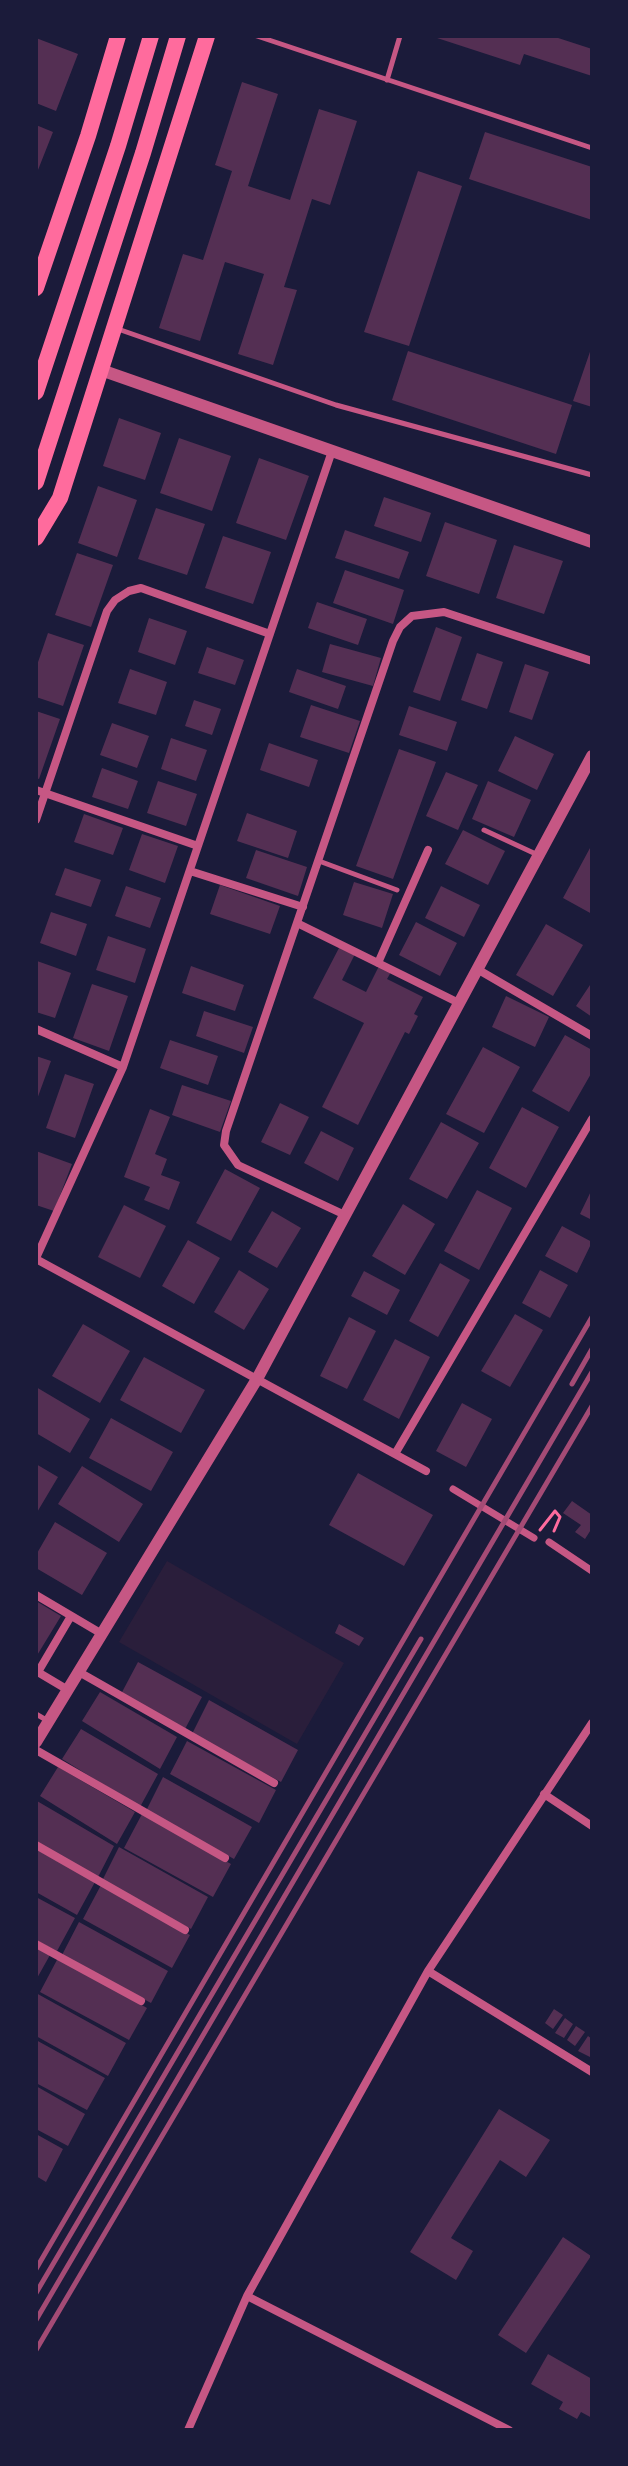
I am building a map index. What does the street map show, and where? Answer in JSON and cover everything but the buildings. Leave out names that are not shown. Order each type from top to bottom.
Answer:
[{"type":"highway","points":[[36,288],[88,136],[118,36]]},
{"type":"highway","points":[[36,392],[118,146],[151,36]]},
{"type":"highway","points":[[36,482],[178,36]]},
{"type":"highway","points":[[36,538],[60,498],[207,36]]},
{"type":"street","points":[[101,370],[592,542]]},
{"type":"street","points":[[332,451],[123,1067],[36,1258],[426,1471]]},
{"type":"street","points":[[36,820],[41,792],[107,611],[115,600],[141,588],[270,634]]},
{"type":"street","points":[[345,1215],[238,1165],[224,1145],[226,1131],[393,641],[400,627],[412,616],[444,612],[592,661]]},
{"type":"street","points":[[36,1742],[257,1379],[592,756]]},
{"type":"street","points":[[41,792],[198,846]]},
{"type":"street","points":[[378,963],[428,850]]},
{"type":"street","points":[[190,871],[303,907]]},
{"type":"street","points":[[297,923],[459,1003]]},
{"type":"street","points":[[477,969],[592,1036]]},
{"type":"street","points":[[36,1029],[123,1067]]},
{"type":"street","points":[[395,1454],[592,1119]]},
{"type":"street","points":[[453,1489],[534,1538]]},
{"type":"street","points":[[549,1542],[592,1571]]},
{"type":"street","points":[[36,1595],[102,1634]]},
{"type":"street","points":[[68,1690],[37,1672],[71,1616]]},
{"type":"street","points":[[79,1672],[274,1783]]},
{"type":"street","points":[[188,2430],[247,2296],[428,1971],[592,1723]]},
{"type":"street","points":[[36,1750],[225,1858]]},
{"type":"street","points":[[544,1794],[592,1826]]},
{"type":"street","points":[[36,1845],[185,1930]]},
{"type":"street","points":[[36,1944],[141,2001]]},
{"type":"street","points":[[428,1971],[592,2072]]},
{"type":"street","points":[[247,2296],[509,2430]]},
{"type":"lane","points":[[257,36],[592,148]]},
{"type":"lane","points":[[387,80],[400,36]]},
{"type":"lane","points":[[114,328],[336,405],[592,475]]},
{"type":"lane","points":[[484,830],[539,855]]},
{"type":"lane","points":[[319,861],[397,890]]},
{"type":"lane","points":[[36,1714],[49,1721]]},
{"type":"path","points":[[534,1538],[555,1511],[560,1517],[549,1542]]},
{"type":"shaded area","points":[[167,1561],[344,1663],[297,1744],[119,1642]]},
{"type":"railway","points":[[36,2269],[592,1317]]},
{"type":"railway","points":[[572,1384],[592,1349]]},
{"type":"railway","points":[[36,2320],[592,1372]]},
{"type":"railway","points":[[36,2350],[592,1406]]},
{"type":"railway","points":[[36,2293],[421,1639]]}]
